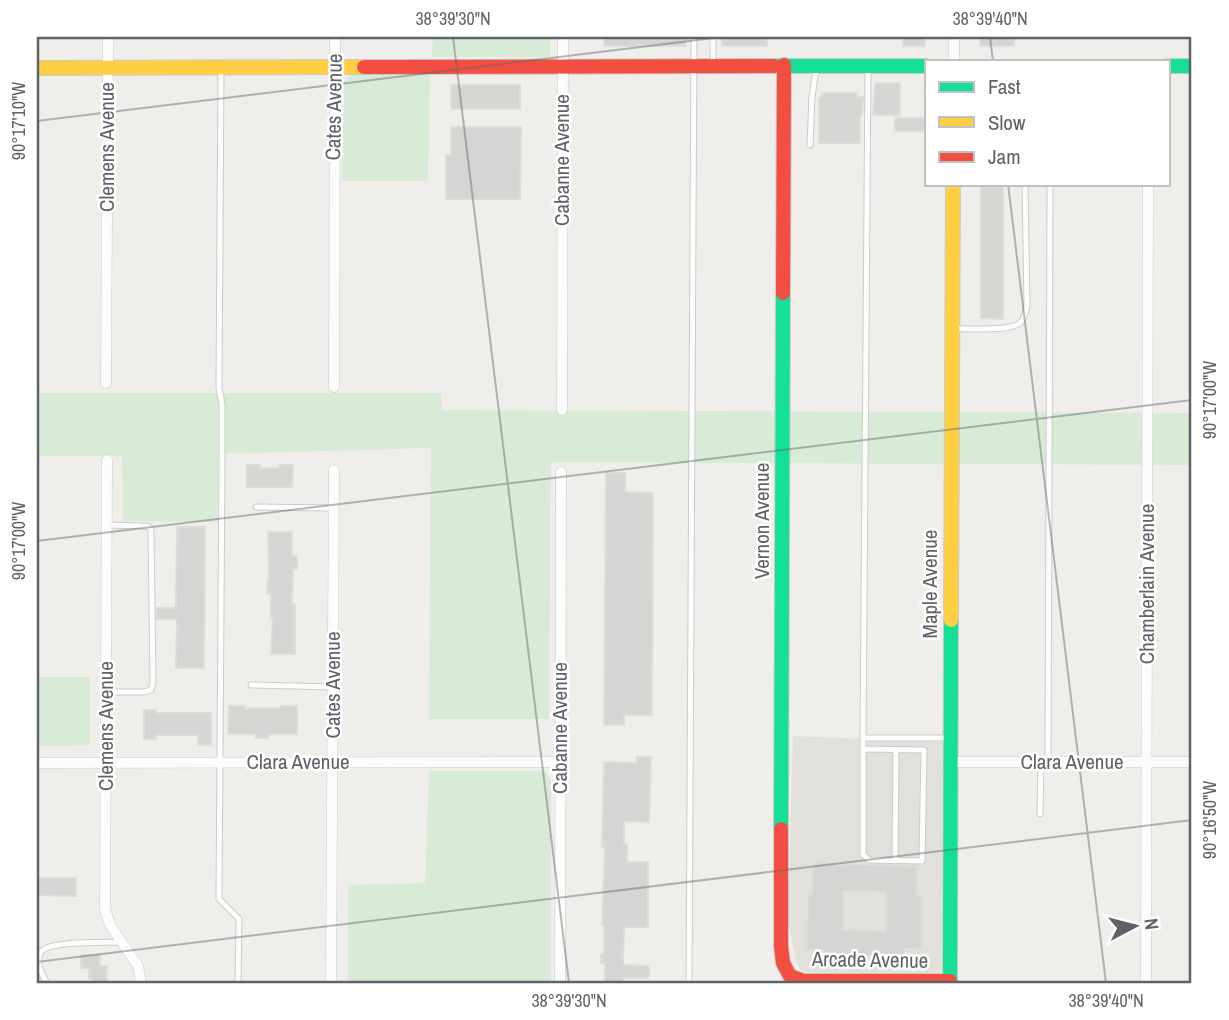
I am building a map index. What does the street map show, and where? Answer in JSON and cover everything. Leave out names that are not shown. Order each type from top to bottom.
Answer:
[{"type":"street","name":"Clemens Avenue","points":[[106,383],[107,37]]},
{"type":"street","name":"Cates Avenue","points":[[334,387],[335,37]]},
{"type":"street","name":"Cabanne Avenue","points":[[562,410],[563,37]]},
{"type":"street","points":[[954,37],[954,60]]},
{"type":"street","name":"Vernon Avenue","points":[[784,65],[781,946],[783,963],[790,976]]},
{"type":"street","points":[[37,68],[925,66]]},
{"type":"street","points":[[1170,66],[1192,66]]},
{"type":"street","name":"Maple Avenue","points":[[950,982],[953,186]]},
{"type":"street","name":"Chamberlain Avenue","points":[[1146,983],[1148,186]]},
{"type":"street","name":"Clemens Avenue","points":[[107,460],[105,909],[110,925],[138,966],[141,983]]},
{"type":"street","name":"Cates Avenue","points":[[331,983],[334,470]]},
{"type":"street","name":"Cabanne Avenue","points":[[560,983],[561,472]]},
{"type":"street","name":"Clara Avenue","points":[[37,763],[560,762]]},
{"type":"street","name":"Clara Avenue","points":[[952,762],[1192,762]]},
{"type":"street","name":"Arcade Avenue","points":[[790,976],[804,981],[950,982]]},
{"type":"lane","points":[[689,983],[694,37]]},
{"type":"lane","points":[[713,37],[713,66]]},
{"type":"lane","points":[[810,145],[816,66]]},
{"type":"lane","points":[[863,749],[924,750],[922,861],[869,860],[863,855],[863,749],[863,738],[868,66]]},
{"type":"lane","points":[[221,68],[219,899],[239,919],[239,983]]},
{"type":"lane","points":[[952,329],[1009,328],[1020,324],[1027,306],[1025,186]]},
{"type":"lane","points":[[1040,814],[1044,762],[1050,186]]},
{"type":"lane","points":[[256,507],[334,508]]},
{"type":"lane","points":[[106,692],[144,692],[151,690],[153,683],[151,530],[145,526],[107,525]]},
{"type":"lane","points":[[251,685],[333,687]]},
{"type":"lane","points":[[863,738],[952,738]]},
{"type":"lane","points":[[895,860],[896,750]]},
{"type":"lane","points":[[47,983],[39,961],[40,953],[44,949],[57,945],[123,942]]},
{"type":"shaded area","points":[[793,736],[942,742],[940,973],[807,973],[800,969],[788,922]]},
{"type":"green space","points":[[433,37],[551,37],[550,56],[432,57]]},
{"type":"green space","points":[[353,75],[430,75],[428,181],[342,181],[344,82]]},
{"type":"green space","points":[[37,393],[441,393],[442,410],[1192,413],[1192,465],[551,462],[549,719],[429,719],[431,448],[218,454],[218,522],[123,521],[122,456],[37,456]]},
{"type":"green space","points":[[37,677],[90,677],[90,745],[37,746]]},
{"type":"green space","points":[[429,771],[545,771],[551,781],[551,983],[348,983],[348,885],[425,883]]},
{"type":"building","points":[[604,37],[686,37],[686,46],[604,46]]},
{"type":"building","points":[[722,37],[767,37],[767,46],[722,46]]},
{"type":"building","points":[[903,37],[925,37],[925,46],[903,46]]},
{"type":"building","points":[[980,37],[1014,37],[1014,46],[980,46]]},
{"type":"building","points":[[875,83],[900,83],[900,115],[873,115]]},
{"type":"building","points":[[451,85],[520,85],[520,109],[451,109]]},
{"type":"building","points":[[822,93],[857,93],[857,98],[863,97],[860,143],[819,143],[819,98]]},
{"type":"building","points":[[895,118],[925,118],[925,131],[895,131]]},
{"type":"building","points":[[451,127],[521,127],[520,199],[446,199],[446,155],[451,155]]},
{"type":"building","points":[[981,186],[1003,186],[1003,319],[981,318]]},
{"type":"building","points":[[247,465],[279,468],[279,465],[293,465],[292,487],[247,487]]},
{"type":"building","points":[[606,473],[625,473],[625,492],[653,493],[652,715],[624,715],[624,725],[604,725]]},
{"type":"building","points":[[177,527],[205,527],[204,668],[176,668],[177,619],[157,619],[157,608],[176,608]]},
{"type":"building","points":[[268,532],[292,532],[292,556],[297,556],[297,569],[293,569],[292,604],[295,604],[295,654],[271,654],[273,618],[271,593],[267,593]]},
{"type":"building","points":[[229,706],[297,706],[297,734],[269,734],[269,738],[256,738],[256,734],[228,734]]},
{"type":"building","points":[[144,710],[156,710],[156,713],[211,713],[211,745],[198,745],[198,735],[156,735],[156,739],[144,739]]},
{"type":"building","points":[[637,757],[651,757],[649,822],[624,821],[624,844],[627,844],[627,862],[648,862],[648,927],[624,927],[623,965],[649,966],[649,978],[623,978],[623,983],[605,983],[605,963],[601,963],[601,954],[604,954],[604,762],[637,763]]},
{"type":"building","points":[[813,863],[917,866],[917,896],[922,896],[922,949],[905,949],[905,956],[824,955],[824,950],[807,950],[808,894],[812,894]],"holes":[[[843,891],[886,892],[886,931],[843,930]]]},
{"type":"building","points":[[37,878],[76,878],[76,896],[37,895]]},
{"type":"building","points":[[81,955],[100,955],[100,966],[107,966],[106,983],[93,983],[93,979],[89,979],[89,968],[81,968]]},
{"type":"traffic: fast","points":[[773,66],[925,66]]},
{"type":"traffic: fast","points":[[1170,66],[1192,66]]},
{"type":"traffic: fast","points":[[781,829],[783,293]]},
{"type":"traffic: fast","points":[[950,983],[951,620]]},
{"type":"traffic: slow","points":[[37,68],[364,67]]},
{"type":"traffic: slow","points":[[951,620],[953,186]]},
{"type":"traffic: jam","points":[[783,293],[784,65]]},
{"type":"traffic: jam","points":[[364,67],[773,66]]},
{"type":"traffic: jam","points":[[781,829],[781,946],[783,963],[790,976],[804,981],[950,981]]}]
